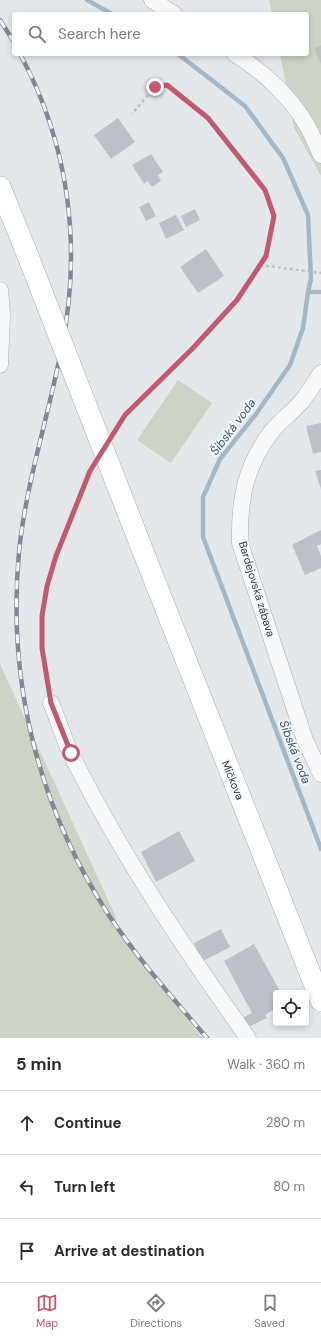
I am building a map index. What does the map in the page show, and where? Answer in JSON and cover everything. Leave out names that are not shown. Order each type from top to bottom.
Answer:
[{"type":"main road","name":"Mičkova","points":[[0,187],[321,1001]]},
{"type":"street","points":[[152,0],[171,12]]},
{"type":"street","points":[[238,56],[252,64],[282,93],[306,124],[321,155]]},
{"type":"street","points":[[0,290],[2,314],[0,365]]},
{"type":"street","name":"Bardejovská zábava","points":[[321,373],[301,401],[272,431],[255,457],[245,483],[239,515],[240,543],[305,740],[321,774]]},
{"type":"street","points":[[51,703],[71,753],[143,881],[197,966],[248,1038]]},
{"type":"path","points":[[113,433],[125,415],[193,348],[237,300],[266,256],[274,216],[265,190],[208,118],[167,85],[155,87],[132,114]]},
{"type":"path","points":[[260,265],[321,273]]},
{"type":"path","points":[[51,703],[42,648],[42,616],[47,586],[56,556],[94,464]]},
{"type":"shaded area","points":[[269,0],[321,0],[321,176],[294,128],[280,56],[309,56],[309,12],[272,12]]},
{"type":"shaded area","points":[[178,380],[212,403],[171,463],[137,440]]},
{"type":"shaded area","points":[[0,664],[115,915],[119,931],[202,1038],[0,1038]]},
{"type":"building","points":[[321,45],[321,64],[314,49]]},
{"type":"building","points":[[118,118],[135,142],[111,159],[94,135]]},
{"type":"building","points":[[151,154],[163,172],[158,175],[161,181],[152,187],[148,181],[144,184],[132,165]]},
{"type":"building","points":[[149,202],[156,216],[146,221],[139,207]]},
{"type":"building","points":[[195,209],[200,220],[186,227],[181,216]]},
{"type":"building","points":[[176,215],[184,230],[166,239],[159,223]]},
{"type":"building","points":[[206,249],[224,276],[198,293],[180,267]]},
{"type":"building","points":[[321,423],[321,452],[313,454],[306,426]]},
{"type":"building","points":[[321,470],[321,489],[315,471]]},
{"type":"building","points":[[321,530],[321,544],[317,546],[321,556],[321,568],[305,575],[292,545]]},
{"type":"building","points":[[179,831],[195,861],[156,882],[141,852]]},
{"type":"building","points":[[221,929],[230,947],[203,961],[194,943]]},
{"type":"building","points":[[254,944],[279,990],[273,990],[273,1010],[265,1015],[267,1018],[248,1027],[242,1018],[252,1013],[224,961]]},
{"type":"waterway","name":"Šibská voda","points":[[87,0],[108,12]]},
{"type":"waterway","name":"Šibská voda","points":[[181,56],[245,106],[283,158],[308,215],[311,279],[303,328],[290,365],[256,414],[220,459],[203,497],[203,537],[321,849]]},
{"type":"waterway","points":[[308,292],[321,292]]},
{"type":"railway","points":[[0,20],[12,39]]},
{"type":"railway","points":[[21,56],[37,88],[50,124],[60,160],[67,196],[71,271],[68,308],[62,346],[32,474],[22,526],[19,552],[17,600],[18,648],[23,695],[33,741],[46,786],[63,830],[84,872],[119,930],[156,978],[207,1038]]},
{"type":"route","points":[[71,753],[51,703],[45,675],[42,648],[42,616],[47,586],[56,556],[90,471],[125,415],[193,348],[237,300],[266,256],[274,216],[265,190],[208,118],[167,85],[155,87]]}]
